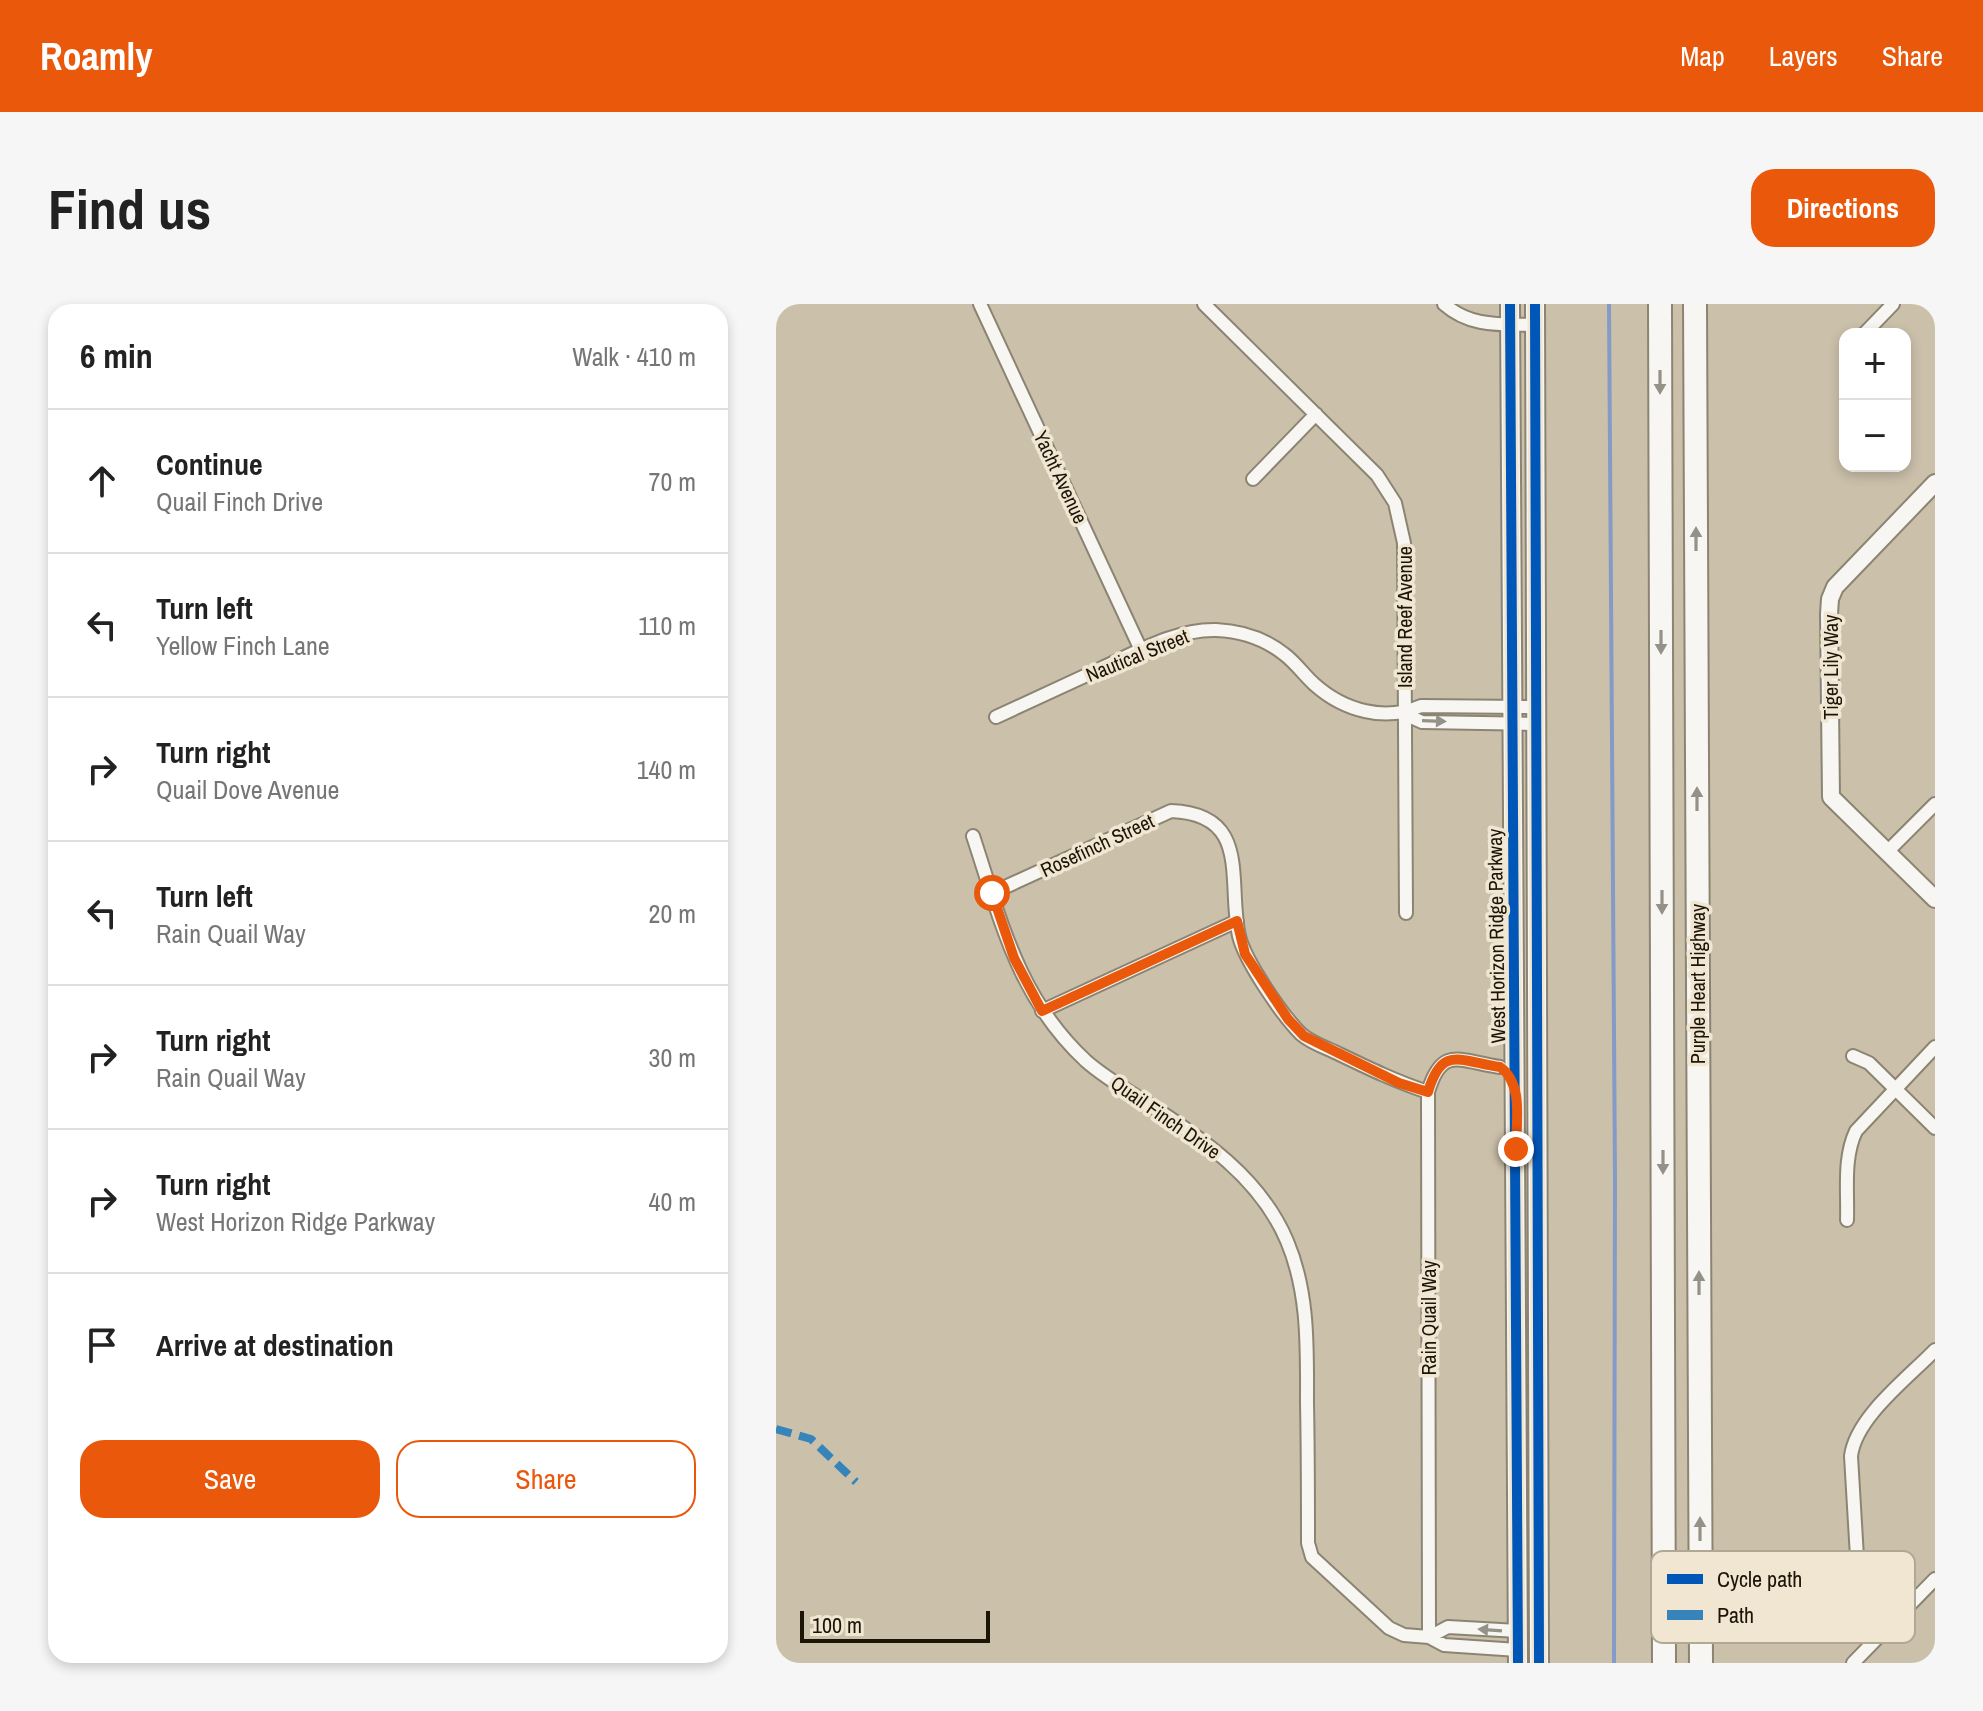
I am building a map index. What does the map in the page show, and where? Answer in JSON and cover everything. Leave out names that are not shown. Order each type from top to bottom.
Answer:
[{"type":"highway","name":"Purple Heart Highway","points":[[1660,304],[1664,1551]]},
{"type":"highway","name":"Purple Heart Highway","points":[[1695,304],[1701,1551]]},
{"type":"highway","name":"Purple Heart Highway","points":[[1664,1643],[1664,1663]]},
{"type":"highway","name":"Purple Heart Highway","points":[[1701,1643],[1701,1663]]},
{"type":"main road","name":"West Horizon Ridge Parkway","points":[[1510,304],[1513,714],[1512,941],[1507,1065],[1516,1087],[1521,1652]]},
{"type":"main road","name":"West Horizon Ridge Parkway","points":[[1535,304],[1539,1663]]},
{"type":"main road","points":[[1507,1065],[1529,1050],[1538,1020]]},
{"type":"street","name":"Yacht Avenue","points":[[980,304],[1141,650]]},
{"type":"street","name":"Island Reef Avenue","points":[[1204,304],[1377,475],[1391,496],[1401,522],[1404,543],[1406,913]]},
{"type":"street","points":[[1444,304],[1471,321],[1535,325]]},
{"type":"street","points":[[1870,328],[1893,304]]},
{"type":"street","points":[[1253,479],[1316,414]]},
{"type":"street","name":"Tiger Lily Way","points":[[1887,852],[1831,797],[1830,599],[1841,579],[1935,483]]},
{"type":"street","name":"Nautical Street","points":[[996,717],[1141,650],[1203,630],[1235,632],[1268,643],[1285,654],[1323,692],[1351,708],[1372,713],[1404,714],[1421,706],[1535,716]]},
{"type":"street","points":[[1935,804],[1887,852],[1935,899]]},
{"type":"street","name":"Rosefinch Street","points":[[992,893],[1171,811],[1193,812],[1212,822],[1224,834],[1232,854],[1237,921]]},
{"type":"street","name":"Quail Finch Drive","points":[[973,836],[1014,958],[1042,1011],[1087,1062],[1234,1165],[1261,1198],[1286,1240],[1298,1275],[1307,1318],[1308,1543],[1312,1557],[1389,1628],[1404,1635],[1429,1637],[1444,1645],[1521,1652]]},
{"type":"street","points":[[1042,1011],[1237,921],[1245,954],[1288,1019],[1304,1036],[1399,1083],[1428,1092],[1435,1070],[1442,1062],[1451,1059],[1507,1065]]},
{"type":"street","points":[[1847,1220],[1849,1145],[1866,1118],[1935,1047]]},
{"type":"street","points":[[1853,1056],[1869,1063],[1935,1128]]},
{"type":"street","name":"Rain Quail Way","points":[[1428,1092],[1429,1637]]},
{"type":"street","points":[[1857,1551],[1851,1456],[1853,1443],[1868,1418],[1935,1350]]},
{"type":"street","points":[[1915,1599],[1935,1579]]},
{"type":"street","name":"Quail Finch Drive","points":[[1429,1637],[1448,1627],[1521,1652]]},
{"type":"street","points":[[1853,1663],[1872,1643]]},
{"type":"waterway","points":[[1609,304],[1615,1179],[1614,1663]]},
{"type":"marked path","points":[[776,1429],[811,1439],[856,1482]]},
{"type":"cycle path","points":[[1510,304],[1518,1663]]},
{"type":"cycle path","points":[[1535,304],[1539,1663]]},
{"type":"route","points":[[992,893],[1014,958],[1042,1011],[1237,921],[1245,954],[1288,1019],[1304,1036],[1399,1083],[1428,1092],[1435,1070],[1442,1062],[1451,1059],[1500,1067],[1506,1071],[1516,1087],[1516,1149]]}]
